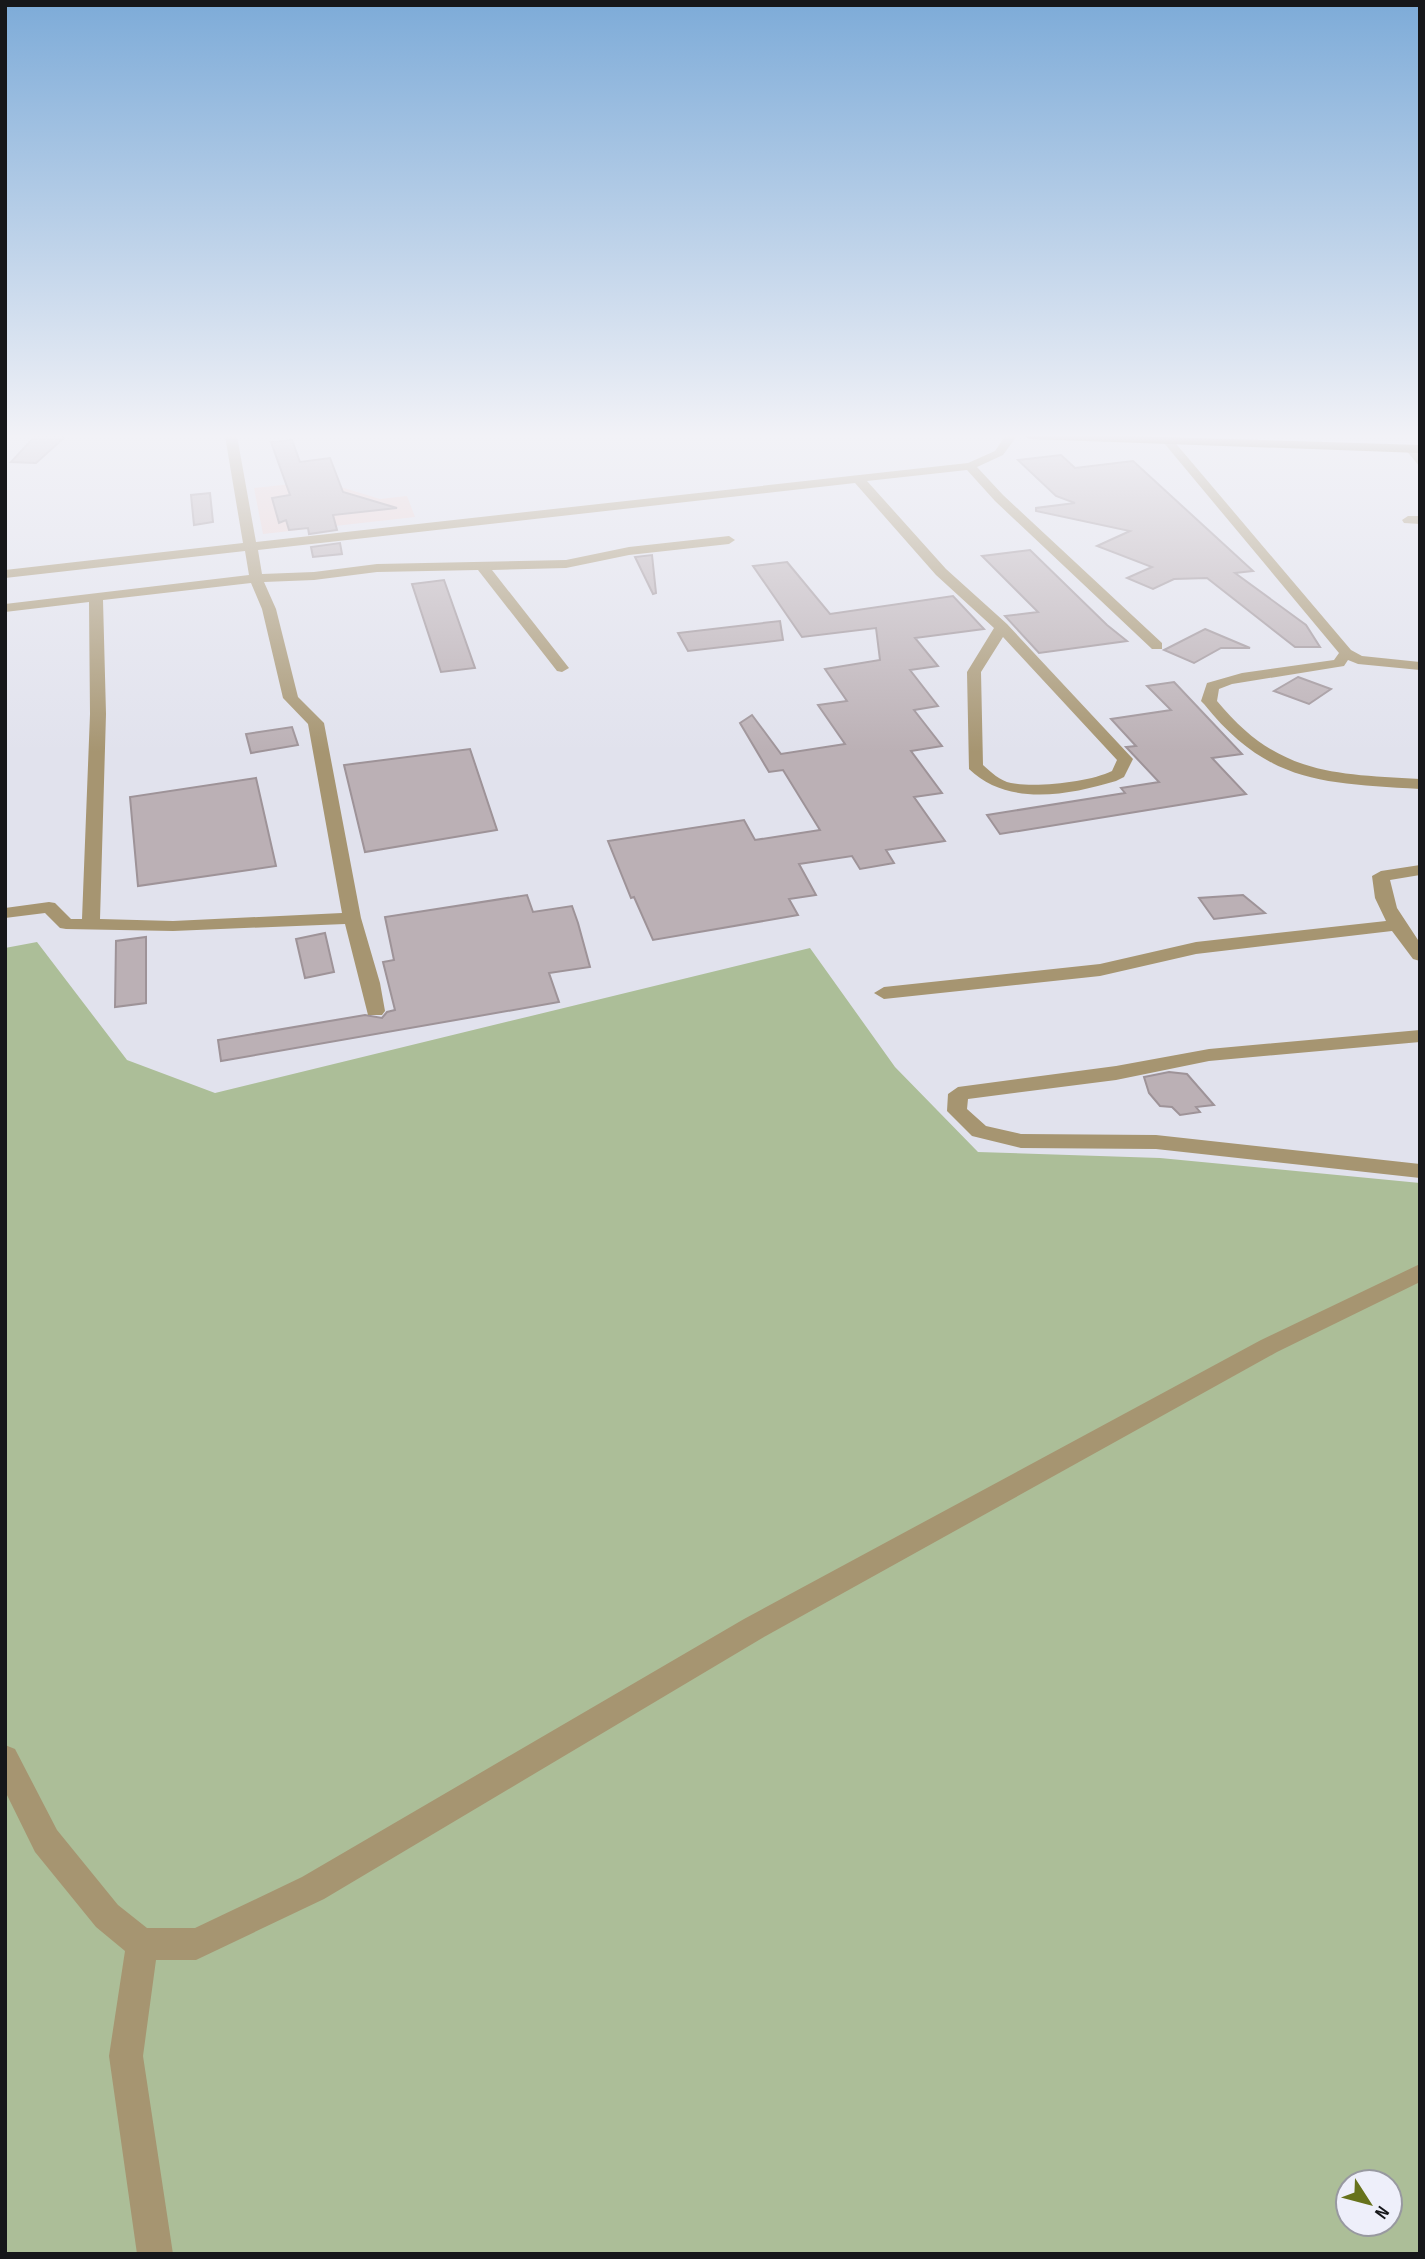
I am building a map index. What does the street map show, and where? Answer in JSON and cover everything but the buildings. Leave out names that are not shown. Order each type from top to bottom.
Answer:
[{"type":"street","points":[[250,541],[256,578],[269,610],[291,698],[316,723],[352,918],[371,983],[375,1011]]},
{"type":"street","points":[[5,574],[284,541]]},
{"type":"street","points":[[5,608],[256,578],[430,565],[566,564],[629,551],[716,541]]},
{"type":"street","points":[[914,541],[941,572],[1002,626],[1125,759],[1119,773],[1104,781],[1024,789],[1010,788],[990,779],[975,766],[974,672],[1002,626]]},
{"type":"street","points":[[1045,541],[1157,646]]},
{"type":"street","points":[[1252,541],[1346,653],[1358,660],[1420,666]]},
{"type":"street","points":[[481,565],[562,668]]},
{"type":"street","points":[[91,923],[97,714],[96,597]]},
{"type":"street","points":[[1346,653],[1339,663],[1311,670],[1231,678],[1212,686],[1209,701],[1227,727],[1266,756],[1298,771],[1326,777],[1420,784]]},
{"type":"street","points":[[1420,870],[1381,876],[1380,894],[1397,925],[1420,955]]},
{"type":"street","points":[[5,913],[49,908],[66,924],[173,926],[352,918]]},
{"type":"street","points":[[884,993],[1100,970],[1196,947],[1397,925]]},
{"type":"street","points":[[1420,1036],[1209,1055],[1116,1073],[958,1094],[957,1111],[979,1131],[1021,1141],[1156,1142],[1420,1171]]},
{"type":"street","points":[[5,1759],[46,1841],[107,1916],[142,1944],[196,1944],[313,1888],[754,1628],[1269,1346],[1420,1272]]},
{"type":"street","points":[[142,1944],[126,2056],[155,2254]]},
{"type":"green space","points":[[37,942],[127,1060],[215,1093],[810,948],[895,1067],[978,1152],[1160,1158],[1420,1183],[1420,2254],[5,2254],[5,948]]}]
